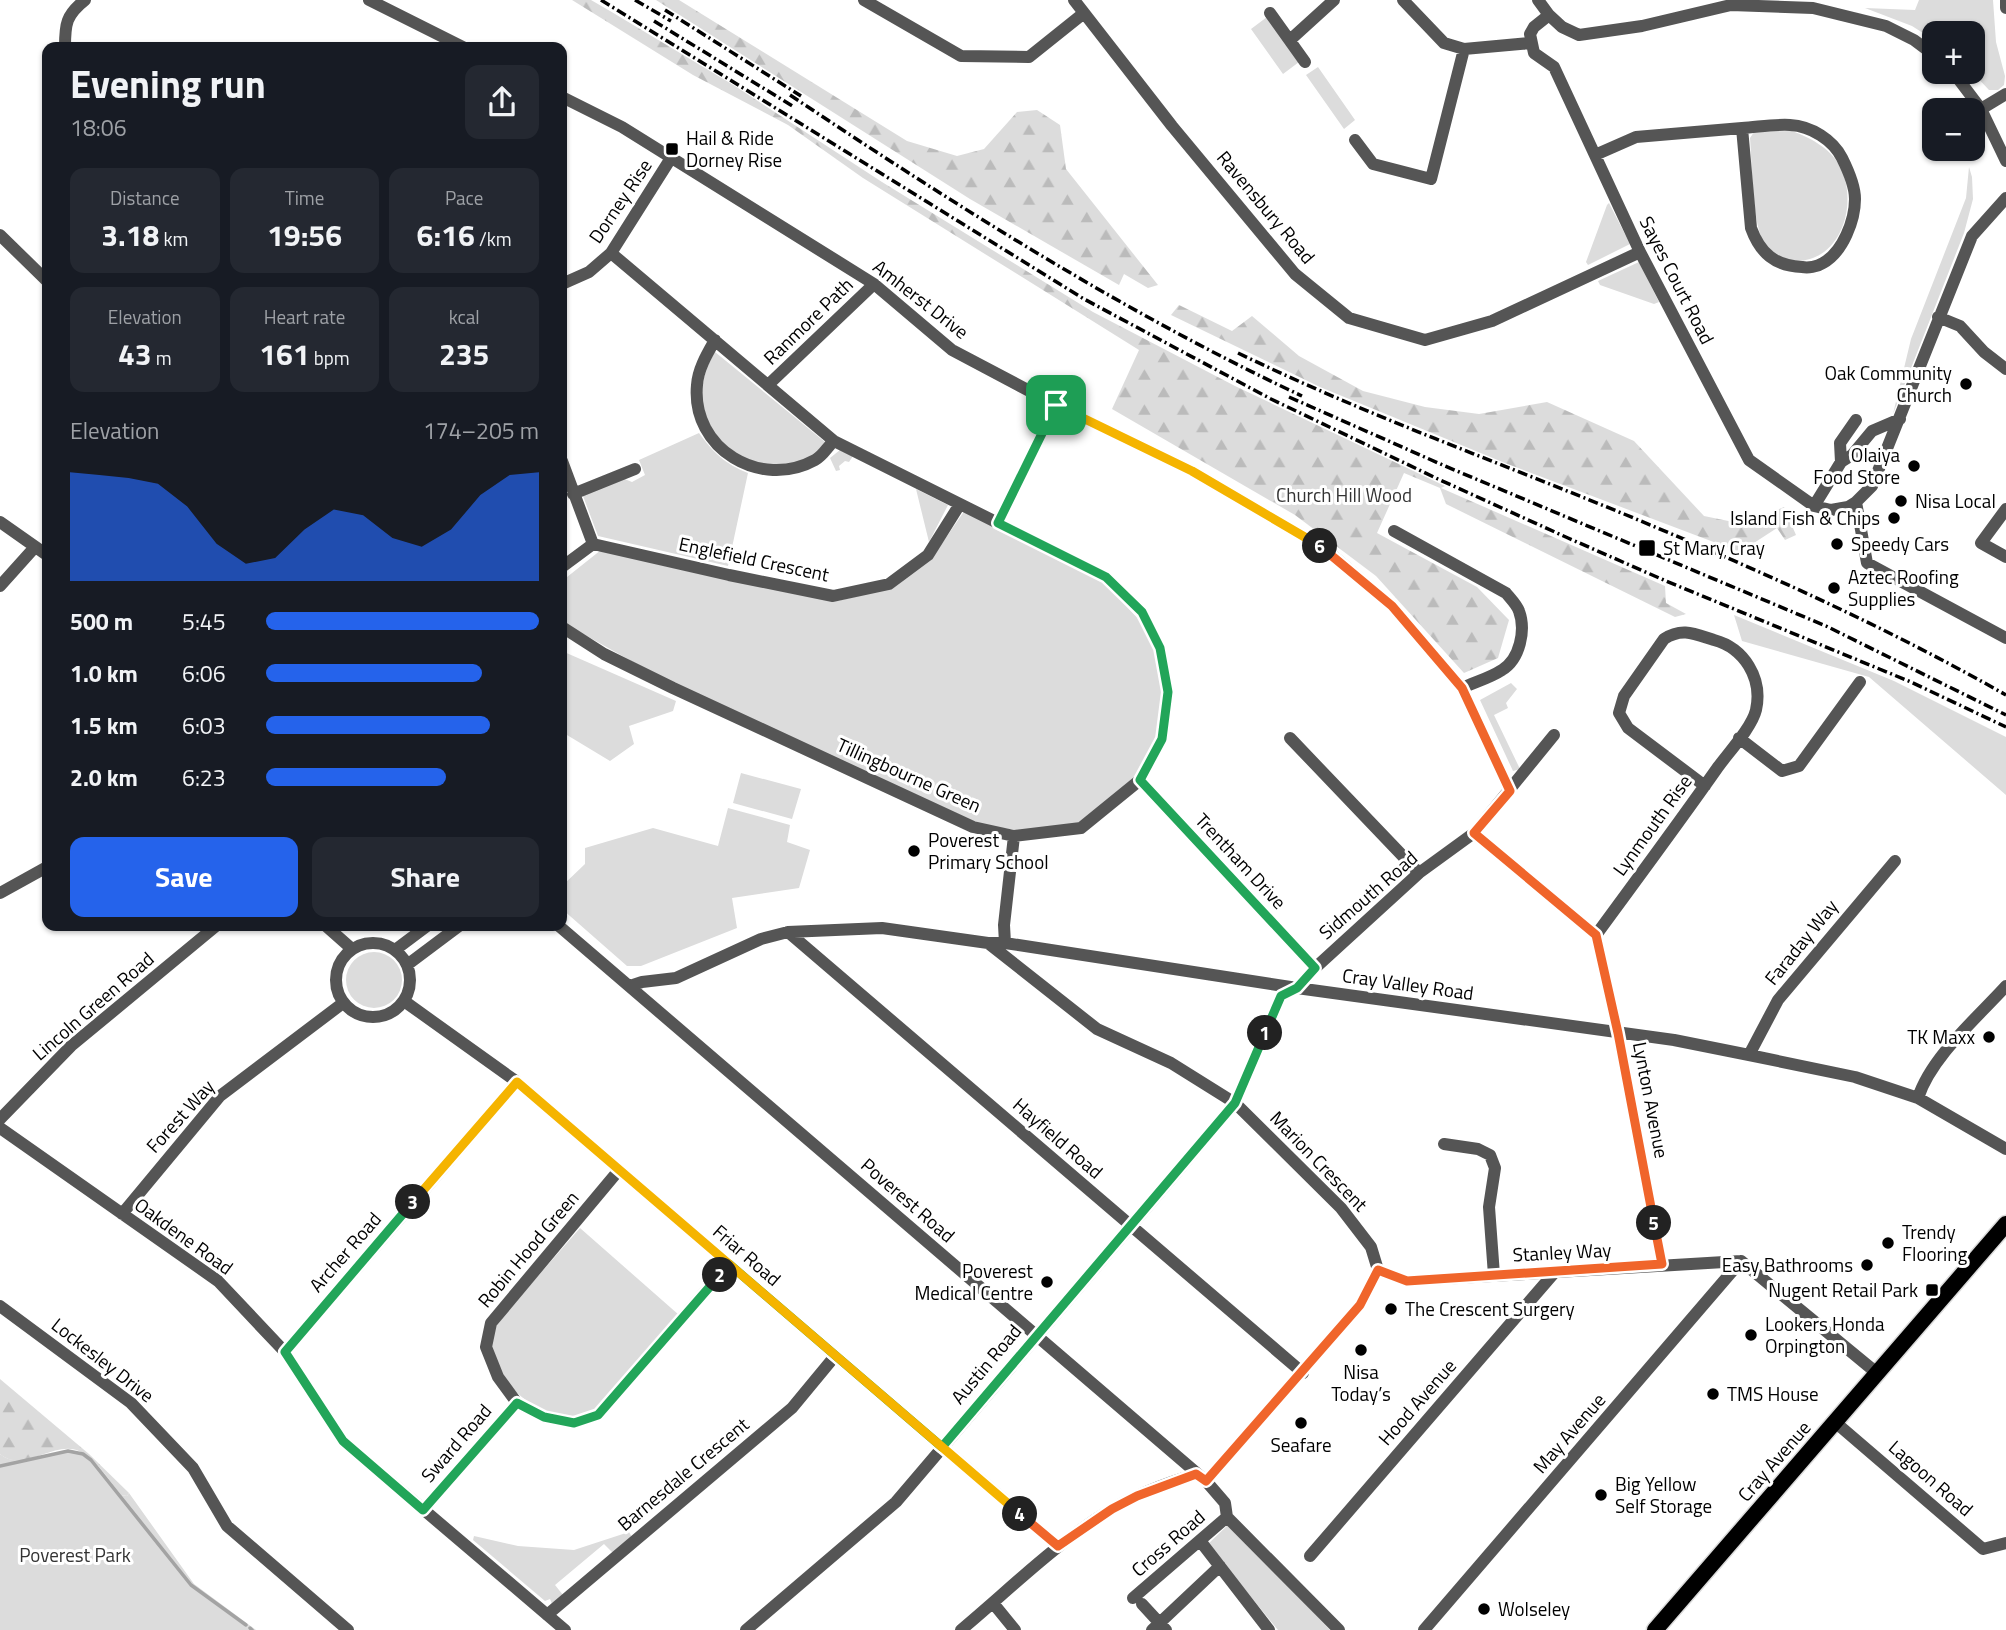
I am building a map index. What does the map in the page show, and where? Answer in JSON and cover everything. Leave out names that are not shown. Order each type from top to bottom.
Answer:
[{"type":"main road","name":"Cray Avenue","points":[[1655,1630],[2006,1224]]},
{"type":"street","points":[[65,42],[65,27],[72,10],[85,0]]},
{"type":"street","points":[[369,0],[453,42]]},
{"type":"street","points":[[864,0],[961,56],[1029,57],[1084,13]]},
{"type":"street","name":"Ravensbury Road","points":[[1074,0],[1172,126],[1295,274],[1349,318],[1424,340],[1492,321],[1640,252]]},
{"type":"street","points":[[1290,40],[1334,0]]},
{"type":"street","points":[[1403,0],[1444,43],[1464,49],[1530,43],[1530,34],[1534,27],[1549,15]]},
{"type":"street","points":[[1538,0],[1549,15],[1563,27],[1579,35],[1642,26],[1731,2],[1814,8],[1858,18],[1886,26],[1922,46]]},
{"type":"street","points":[[2006,0],[2006,8]]},
{"type":"street","points":[[1270,13],[1305,62]]},
{"type":"street","name":"Sayes Court Road","points":[[1530,43],[1535,53],[1554,67],[1640,252],[1749,460],[1814,506]]},
{"type":"street","points":[[1355,140],[1373,164],[1431,179],[1464,49]]},
{"type":"street","points":[[1961,84],[1972,98]]},
{"type":"street","points":[[1985,107],[2006,94]]},
{"type":"street","name":"Amherst Drive","points":[[567,100],[622,127],[874,284],[951,349],[1056,405],[1192,471],[1325,548],[1392,606],[1462,688],[1510,791]]},
{"type":"street","points":[[1985,118],[2006,161]]},
{"type":"street","points":[[1595,155],[1636,137],[1742,128],[1792,125],[1815,132],[1836,146],[1849,172],[1856,197],[1853,221],[1839,247],[1824,263],[1809,268],[1787,267],[1768,257],[1757,244],[1751,228],[1742,128]]},
{"type":"street","name":"Dorney Rise","points":[[567,282],[589,272],[611,253],[671,158]]},
{"type":"street","points":[[1900,419],[1872,431],[1852,455],[1841,462],[1814,506],[1839,510],[1856,502],[1872,486],[1900,419],[1938,317],[1972,235],[2006,198]]},
{"type":"street","points":[[0,235],[42,274]]},
{"type":"street","name":"Tillingbourne Green","points":[[567,630],[604,654],[973,827],[1014,836],[1081,828],[1140,780],[1162,739],[1168,692],[1160,648],[1142,612],[1106,577],[834,440],[611,253]]},
{"type":"street","name":"Ranmore Path","points":[[768,385],[874,284]]},
{"type":"street","points":[[1938,317],[1959,326],[1984,352],[2006,369]]},
{"type":"street","points":[[715,340],[703,362],[697,384],[698,408],[704,428],[723,452],[751,468],[785,470],[817,460],[834,440]]},
{"type":"street","points":[[998,523],[1056,405]]},
{"type":"street","points":[[1841,462],[1840,443],[1856,420]]},
{"type":"street","points":[[573,494],[635,469]]},
{"type":"street","points":[[567,476],[593,544],[567,563]]},
{"type":"street","points":[[1856,502],[1867,563],[2006,638]]},
{"type":"street","name":"Englefield Crescent","points":[[593,544],[833,596],[889,584],[928,555],[960,504]]},
{"type":"street","points":[[2006,509],[1981,543],[2006,557]]},
{"type":"street","points":[[0,522],[42,552]]},
{"type":"street","points":[[1394,531],[1506,593],[1518,609],[1522,622],[1519,648],[1513,662],[1502,671],[1462,688]]},
{"type":"street","points":[[0,586],[35,547]]},
{"type":"street","points":[[1705,786],[1628,728],[1619,713],[1624,696],[1664,639],[1674,632],[1684,631],[1724,642],[1740,652],[1750,667],[1757,689],[1756,711],[1740,738],[1782,771],[1799,766],[1860,682]]},
{"type":"street","name":"Sidmouth Road","points":[[1235,1103],[1281,996],[1297,988],[1315,968],[1419,873],[1474,833],[1554,735]]},
{"type":"street","points":[[1290,738],[1419,873]]},
{"type":"street","name":"Lynmouth Rise","points":[[1596,935],[1740,738]]},
{"type":"street","name":"Trentham Drive","points":[[1140,780],[1315,968]]},
{"type":"street","points":[[1474,833],[1596,935]]},
{"type":"street","points":[[1005,943],[1004,925],[1014,836]]},
{"type":"street","name":"Faraday Way","points":[[1749,1055],[1778,1000],[1895,861]]},
{"type":"street","points":[[0,893],[42,870]]},
{"type":"street","name":"Cray Valley Road","points":[[630,986],[676,978],[761,939],[788,932],[882,929],[1005,943],[1297,988],[1674,1040],[1749,1055],[1855,1077],[1918,1098],[2006,1149]]},
{"type":"street","name":"Lincoln Green Road","points":[[0,1119],[71,1046],[210,931]]},
{"type":"street","points":[[332,931],[352,949]]},
{"type":"street","points":[[396,950],[421,931]]},
{"type":"street","points":[[407,965],[452,931]]},
{"type":"street","name":"Poverest Road","points":[[565,931],[1201,1477],[1225,1503],[1227,1517],[1339,1630]]},
{"type":"street","name":"Hayfield Road","points":[[788,932],[1303,1373]]},
{"type":"street","name":"Lynton Avenue","points":[[1596,935],[1618,1033],[1662,1264]]},
{"type":"street","name":"Marion Crescent","points":[[988,943],[1097,1029],[1171,1063],[1235,1103],[1341,1208],[1371,1247],[1378,1270]]},
{"type":"street","points":[[362,944],[385,945],[396,950],[407,965],[409,990],[404,1001],[386,1016],[374,1018],[351,1011],[337,992],[337,968],[352,949],[362,944]]},
{"type":"street","points":[[1918,1098],[1924,1081],[1957,1039],[2006,986]]},
{"type":"street","name":"Friar Road","points":[[404,1001],[517,1082],[1058,1546]]},
{"type":"street","name":"Forest Way","points":[[122,1214],[220,1097],[343,1003]]},
{"type":"street","name":"Archer Road","points":[[285,1352],[517,1082]]},
{"type":"street","name":"Austin Road","points":[[746,1630],[896,1502],[1235,1103]]},
{"type":"street","name":"Oakdene Road","points":[[0,1128],[218,1281],[285,1352],[343,1441],[565,1630]]},
{"type":"street","points":[[1444,1144],[1478,1149],[1490,1155],[1495,1168],[1489,1208],[1494,1275]]},
{"type":"street","name":"Robin Hood Green","points":[[620,1170],[491,1323],[486,1347],[498,1377],[517,1403],[544,1417],[574,1423],[598,1415],[729,1264]]},
{"type":"street","points":[[1741,1261],[1878,1374]]},
{"type":"street","name":"Stanley Way","points":[[1378,1270],[1407,1281],[1741,1261]]},
{"type":"street","name":"May Avenue","points":[[1424,1630],[1741,1261]]},
{"type":"street","points":[[961,1630],[1058,1546],[1112,1509],[1137,1496],[1201,1477],[1303,1373],[1360,1305],[1378,1270]]},
{"type":"street","name":"Hood Avenue","points":[[1310,1556],[1554,1273]]},
{"type":"street","name":"Lockesley Drive","points":[[0,1306],[131,1403],[194,1468],[228,1526],[348,1630]]},
{"type":"street","name":"Barnesdale Crescent","points":[[547,1615],[792,1408],[835,1356]]},
{"type":"street","name":"Sward Road","points":[[423,1510],[517,1403]]},
{"type":"street","name":"Lagoon Road","points":[[1835,1422],[1983,1549],[2006,1543]]},
{"type":"street","name":"Cross Road","points":[[1160,1628],[1138,1601],[1227,1517]]},
{"type":"street","points":[[1201,1542],[1269,1630]]},
{"type":"street","points":[[1160,1628],[1202,1581],[1220,1566]]},
{"type":"street","points":[[993,1603],[1015,1630]]},
{"type":"green space","name":"Church Hill Wood","points":[[572,0],[591,0],[610,11],[735,86],[882,182],[1093,312],[1235,386],[1445,486],[1441,488],[1665,586],[1666,603],[1686,614],[1675,617],[1446,504],[1440,488],[1404,473],[1377,533],[1477,587],[1509,620],[1498,658],[1464,673],[1376,576],[1295,515],[1112,409],[1139,350],[863,178],[788,125],[693,75]]},
{"type":"green space","points":[[656,0],[679,0],[907,141],[957,156],[984,149],[1017,112],[1037,110],[1060,125],[1066,169],[1158,285],[1148,288],[1124,274],[1119,285],[970,199]]},
{"type":"green space","points":[[1919,0],[1993,0],[1996,42],[2005,76],[2004,85],[1998,90],[1989,90],[1983,84],[1985,21],[1922,21],[1922,32],[1865,8],[1915,10]]},
{"type":"green space","points":[[1267,17],[1299,62],[1283,74],[1251,29]]},
{"type":"green space","points":[[1318,67],[1355,120],[1344,129],[1306,75]]},
{"type":"green space","points":[[1792,131],[1814,141],[1833,156],[1842,170],[1847,199],[1842,229],[1835,241],[1812,258],[1797,261],[1775,254],[1761,236],[1755,209],[1750,138],[1754,132]]},
{"type":"green space","points":[[1969,167],[1973,199],[1964,233],[1893,414],[1911,339],[1966,198]]},
{"type":"green space","points":[[1609,203],[1630,244],[1588,265],[1586,262]]},
{"type":"green space","points":[[1639,262],[1659,302],[1654,304],[1600,285],[1598,281]]},
{"type":"green space","points":[[1179,305],[1232,331],[1252,316],[1299,356],[1363,391],[1425,407],[1479,414],[1547,402],[1634,441],[1704,516],[1743,524],[1784,507],[1796,535],[1785,540],[1777,528],[1740,552],[1505,463],[1320,387],[1171,315]]},
{"type":"green space","points":[[715,352],[825,442],[805,459],[781,465],[757,462],[734,451],[715,433],[704,410],[703,382]]},
{"type":"green space","points":[[699,433],[720,457],[748,473],[728,566],[598,536],[583,496],[622,478],[632,482],[645,475],[639,460]]},
{"type":"green space","points":[[840,450],[853,456],[836,471],[830,458]]},
{"type":"green space","points":[[916,489],[948,505],[929,542]]},
{"type":"green space","points":[[965,510],[1102,580],[1143,624],[1157,653],[1163,693],[1157,736],[1131,783],[1078,823],[1030,832],[982,825],[658,676],[567,625],[567,577],[601,550],[837,601],[888,589],[932,558]]},
{"type":"green space","points":[[1734,615],[1894,681],[2006,737],[2006,795],[1869,677],[1742,641]]},
{"type":"green space","points":[[567,653],[676,701],[673,711],[629,726],[634,744],[610,761],[567,735]]},
{"type":"green space","points":[[1511,683],[1517,689],[1506,703],[1508,708],[1494,715],[1520,769],[1513,771],[1480,700]]},
{"type":"green space","points":[[741,773],[801,789],[792,819],[733,803]]},
{"type":"green space","points":[[728,808],[790,825],[787,842],[810,850],[799,888],[732,898],[737,928],[641,966],[627,966],[567,913],[567,881],[585,864],[585,848],[653,828],[718,846]]},
{"type":"green space","points":[[374,952],[385,954],[394,960],[400,969],[400,991],[394,1000],[385,1006],[374,1008],[363,1006],[354,1000],[348,991],[346,980],[348,969],[354,960],[363,954]]},
{"type":"green space","points":[[580,1228],[679,1315],[601,1405],[593,1412],[575,1417],[556,1415],[536,1407],[519,1394],[504,1379],[495,1361],[492,1342],[497,1323]]},
{"type":"green space","points":[[0,1379],[89,1454],[129,1493],[127,1496],[121,1495],[97,1465],[79,1451],[59,1450],[19,1460],[0,1454]]},
{"type":"green space","name":"Poverest Park","points":[[68,1450],[92,1460],[121,1495],[127,1496],[129,1493],[194,1584],[256,1630],[0,1630],[0,1454],[15,1460],[24,1460]]},
{"type":"green space","points":[[1229,1524],[1330,1630],[1278,1630],[1208,1544]]},
{"type":"green space","points":[[629,1532],[632,1537],[613,1553],[604,1544],[555,1585],[563,1595],[552,1604],[550,1599],[545,1601],[473,1540],[474,1536],[518,1546],[574,1550]]},
{"type":"waterway","points":[[0,1466],[68,1451],[83,1454],[91,1460],[191,1585],[246,1625]]},
{"type":"railway","points":[[601,0],[1084,299],[1271,399],[1568,538],[1911,682],[2006,727]]},
{"type":"railway","points":[[635,0],[671,21]]},
{"type":"railway","points":[[665,10],[801,96]]},
{"type":"railway","points":[[654,21],[794,107]]},
{"type":"railway","points":[[790,95],[914,177],[1105,293],[1302,396]]},
{"type":"railway","points":[[1238,353],[1381,417],[1624,514],[1770,577],[1865,621],[2006,695]]},
{"type":"railway","points":[[1289,397],[1445,466],[1826,626],[2006,715]]},
{"type":"place","name":"Hail & Ride Dorney Rise","points":[[672,149]]},
{"type":"place","name":"Oak Community Church","points":[[1966,384]]},
{"type":"place","name":"Olaiya Food Store","points":[[1914,466]]},
{"type":"place","name":"Nisa Local","points":[[1901,501]]},
{"type":"place","name":"Island Fish & Chips","points":[[1894,518]]},
{"type":"place","name":"Speedy Cars","points":[[1837,544]]},
{"type":"place","name":"St Mary Cray","points":[[1647,548]]},
{"type":"place","name":"Aztec Roofing Supplies","points":[[1834,588]]},
{"type":"place","name":"Poverest Primary School","points":[[914,851]]},
{"type":"place","name":"TK Maxx","points":[[1989,1037]]},
{"type":"place","name":"Trendy Flooring","points":[[1888,1243]]},
{"type":"place","name":"Easy Bathrooms","points":[[1867,1265]]},
{"type":"place","name":"Poverest Medical Centre","points":[[1047,1282]]},
{"type":"place","name":"Nugent Retail Park","points":[[1932,1290]]},
{"type":"place","name":"The Crescent Surgery","points":[[1391,1309]]},
{"type":"place","name":"Lookers Honda Orpington","points":[[1751,1335]]},
{"type":"place","name":"Nisa Today’s","points":[[1361,1350]]},
{"type":"place","name":"TMS House","points":[[1713,1394]]},
{"type":"place","name":"Seafare","points":[[1301,1423]]},
{"type":"place","name":"Big Yellow Self Storage","points":[[1601,1495]]},
{"type":"place","name":"Wolseley","points":[[1484,1609]]},
{"type":"route","points":[[1056,405],[998,523],[1106,577],[1142,612],[1160,648],[1168,692],[1162,739],[1140,780],[1315,968],[1297,988],[1281,996],[1235,1103],[942,1447],[729,1264],[598,1415],[574,1423],[544,1417],[517,1403],[423,1510],[343,1441],[285,1352],[517,1082],[620,1170],[729,1264],[835,1356],[1058,1546],[1112,1509],[1137,1496],[1196,1474],[1206,1481],[1360,1305],[1378,1270],[1407,1281],[1662,1264],[1618,1033],[1596,935],[1474,833],[1510,791],[1462,688],[1392,606],[1325,548],[1192,471],[1056,405]]}]
